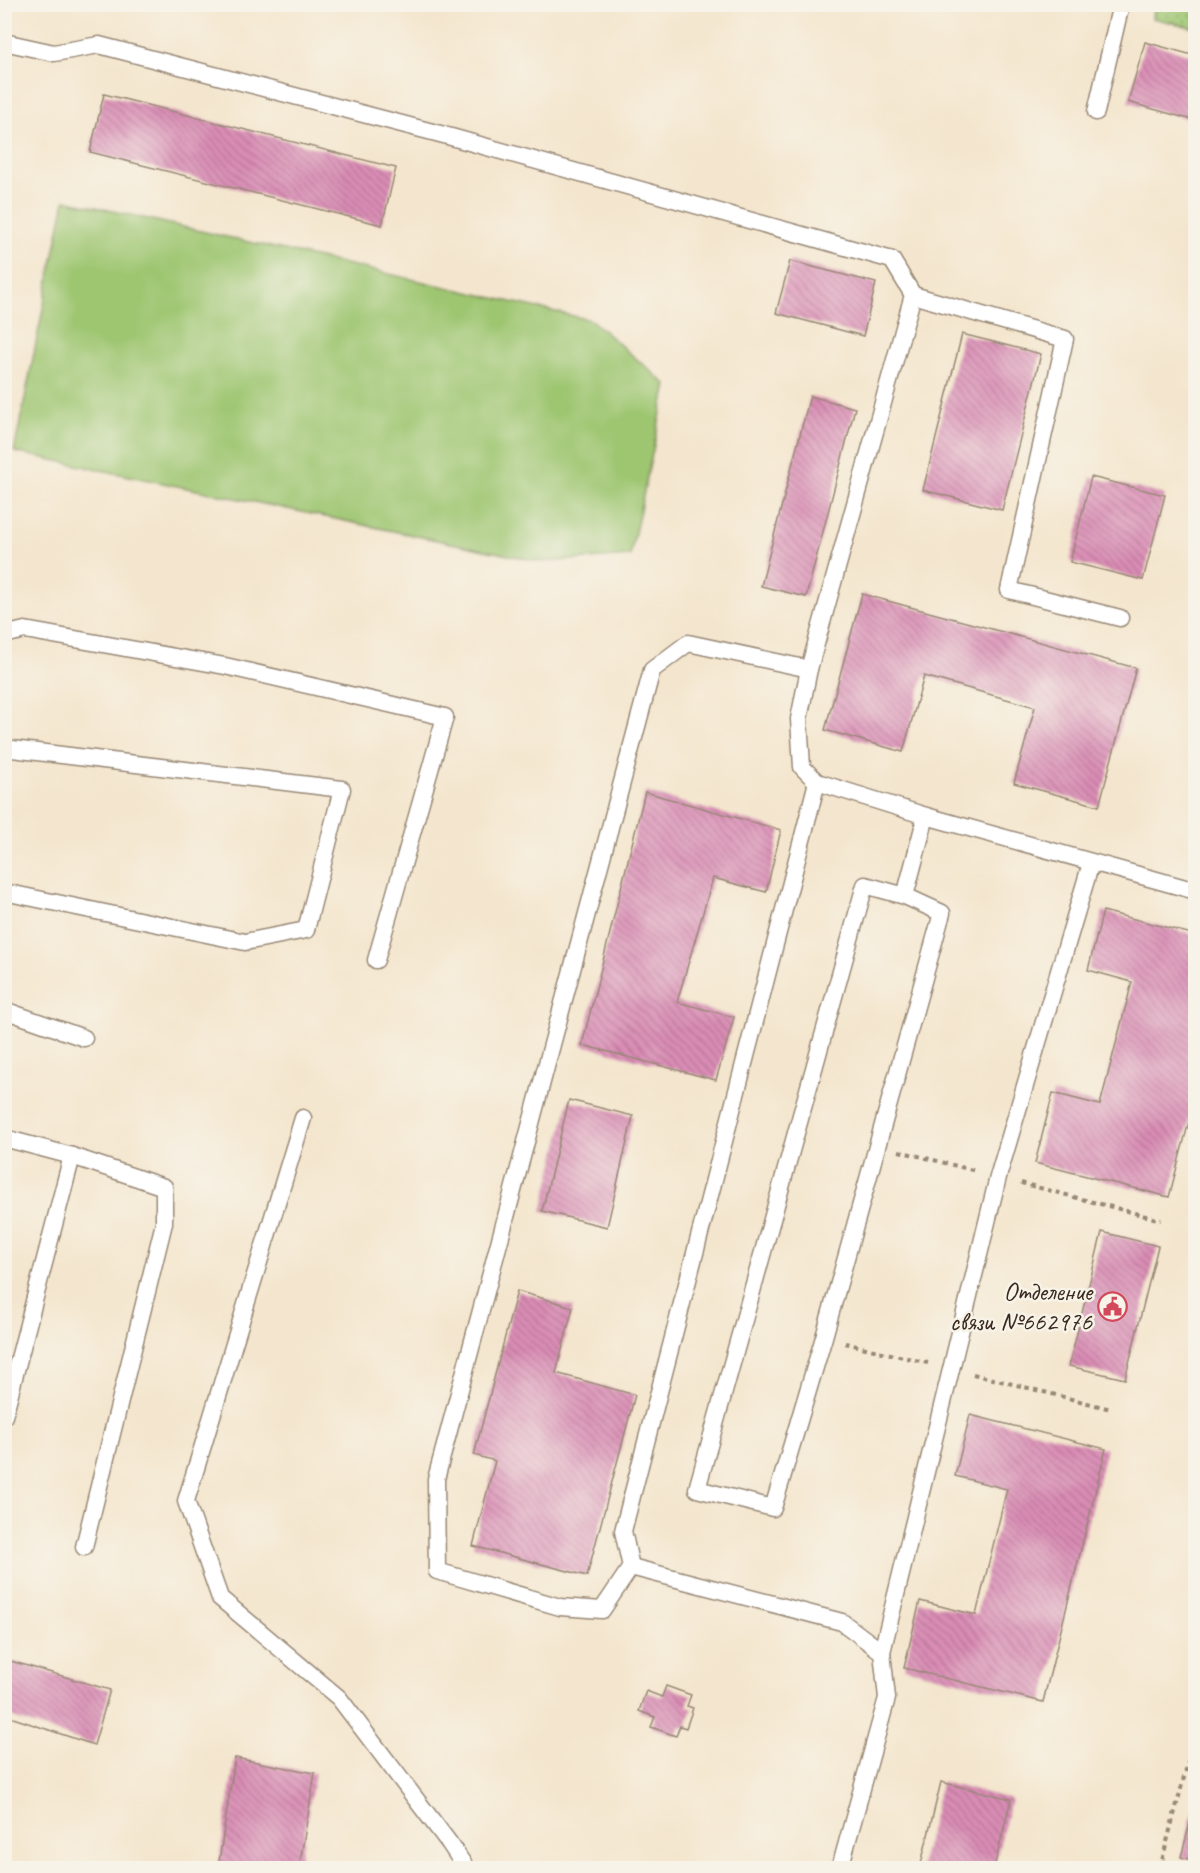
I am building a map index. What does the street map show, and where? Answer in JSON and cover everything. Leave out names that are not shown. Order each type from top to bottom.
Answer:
[{"type":"lane","points":[[1096,112],[1121,4]]},
{"type":"lane","points":[[4,42],[54,54],[99,45],[432,132],[846,247],[892,260],[913,295],[1065,339],[1009,590],[1120,618]]},
{"type":"lane","points":[[913,295],[809,669],[798,719],[802,767],[817,782],[926,816],[1196,891]]},
{"type":"lane","points":[[4,635],[25,630],[225,666],[445,717],[376,960]]},
{"type":"lane","points":[[809,669],[688,643],[652,670],[436,1479],[437,1571],[560,1607],[602,1610],[631,1567],[623,1531],[817,782]]},
{"type":"lane","points":[[4,748],[342,789],[306,930],[244,942],[4,892]]},
{"type":"lane","points":[[905,896],[926,816]]},
{"type":"lane","points":[[840,1869],[887,1698],[882,1652],[998,1177],[1090,863]]},
{"type":"lane","points":[[865,885],[905,896],[942,913],[824,1337],[773,1508],[697,1489],[865,885]]},
{"type":"lane","points":[[4,1010],[84,1038]]},
{"type":"lane","points":[[303,1118],[186,1501],[220,1598],[339,1698],[450,1844],[466,1869]]},
{"type":"lane","points":[[4,1138],[72,1156],[164,1187],[164,1223],[84,1547]]},
{"type":"lane","points":[[4,1416],[72,1156]]},
{"type":"lane","points":[[631,1567],[842,1622],[882,1652]]},
{"type":"path","points":[[1160,1869],[1196,1732]]},
{"type":"green space","points":[[1156,5],[1195,5],[1195,28],[1152,18]]},
{"type":"green space","points":[[65,200],[591,320],[667,385],[630,556],[542,562],[14,452]]},
{"type":"building","points":[[1145,42],[1196,56],[1196,121],[1128,102]]},
{"type":"building","points":[[104,94],[396,168],[382,225],[90,152]]},
{"type":"building","points":[[790,261],[876,283],[863,336],[776,313]]},
{"type":"building","points":[[962,334],[1041,354],[1002,510],[923,490]]},
{"type":"building","points":[[810,396],[855,408],[806,597],[761,586]]},
{"type":"building","points":[[1091,477],[1165,495],[1143,580],[1070,562]]},
{"type":"building","points":[[862,594],[1136,668],[1099,806],[1014,783],[1035,707],[924,676],[903,752],[825,730]]},
{"type":"building","points":[[645,792],[781,830],[766,892],[713,878],[677,1002],[734,1017],[716,1080],[582,1045]]},
{"type":"building","points":[[1103,911],[1196,935],[1196,1095],[1169,1197],[1035,1163],[1053,1093],[1100,1105],[1132,982],[1088,970]]},
{"type":"building","points":[[569,1100],[633,1116],[607,1227],[542,1211]]},
{"type":"building","name":"Отделение связи №662976","points":[[1102,1232],[1158,1246],[1125,1379],[1069,1366]]},
{"type":"building","points":[[517,1291],[573,1307],[556,1373],[635,1395],[587,1576],[473,1546],[495,1461],[474,1455]]},
{"type":"building","points":[[970,1415],[1106,1449],[1043,1702],[904,1668],[920,1601],[976,1615],[1007,1489],[955,1476]]},
{"type":"building","points":[[4,1659],[110,1690],[94,1745],[4,1715]]},
{"type":"building","points":[[666,1686],[691,1695],[687,1706],[693,1708],[686,1728],[680,1726],[676,1736],[651,1727],[655,1717],[639,1711],[646,1691],[662,1697]]},
{"type":"building","points":[[235,1758],[315,1773],[299,1868],[218,1868]]},
{"type":"building","points":[[941,1782],[1011,1799],[994,1868],[920,1868]]},
{"type":"building","points":[[1196,1804],[1196,1861],[1181,1857]]},
{"type":"place","name":"Отделение связи №662976","points":[[1113,1306]]}]
